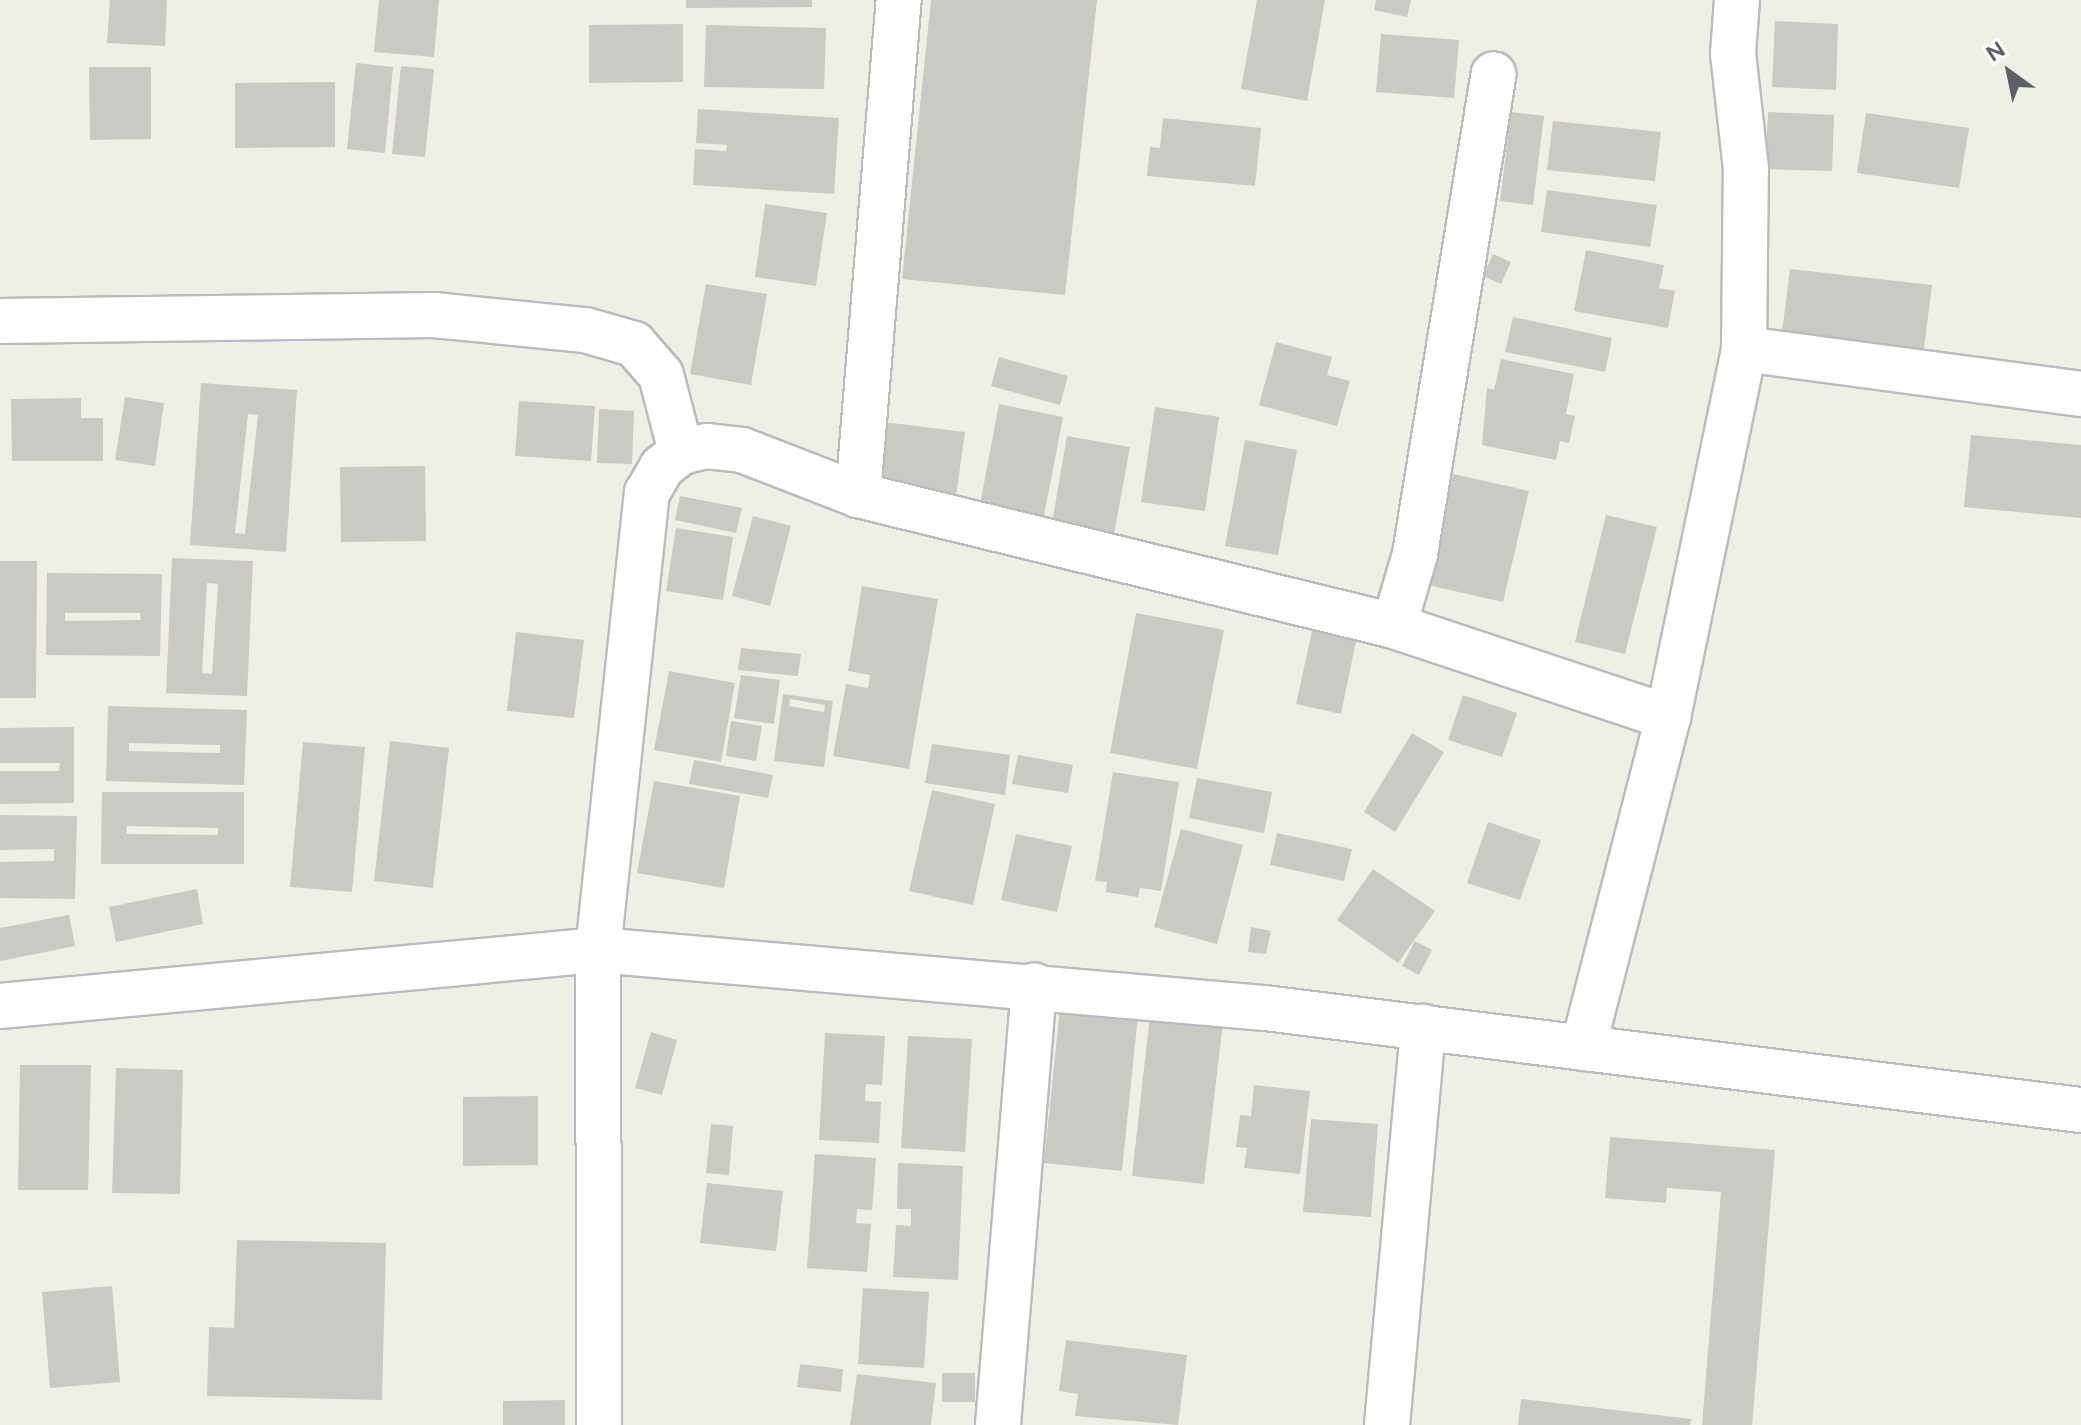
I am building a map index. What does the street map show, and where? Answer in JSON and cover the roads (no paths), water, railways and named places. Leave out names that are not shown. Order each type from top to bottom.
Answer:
[{"type":"street","points":[[858,495],[899,0]]},
{"type":"street","points":[[1583,1048],[1668,717],[1744,349],[1746,169],[1733,54],[1737,0]]},
{"type":"street","points":[[1394,626],[1415,554],[1494,74]]},
{"type":"street","points":[[0,321],[434,315],[585,330],[634,344],[661,375],[681,452]]},
{"type":"street","points":[[1744,349],[2081,394]]},
{"type":"street","points":[[599,1425],[598,950],[647,493],[662,467],[681,452],[706,446],[742,450],[858,495],[1394,626],[1668,717]]},
{"type":"street","points":[[0,1006],[598,950],[1034,985],[1423,1027],[2081,1110]]},
{"type":"street","points":[[998,1425],[1034,985]]},
{"type":"street","points":[[1387,1425],[1423,1027]]}]
